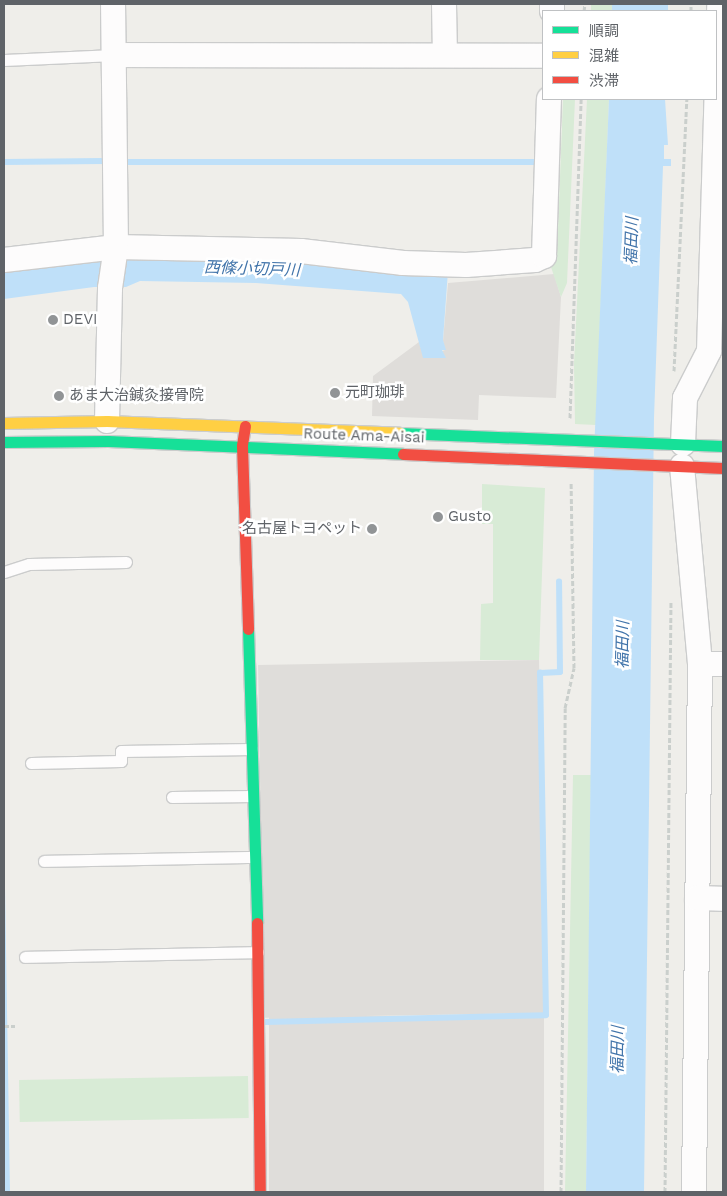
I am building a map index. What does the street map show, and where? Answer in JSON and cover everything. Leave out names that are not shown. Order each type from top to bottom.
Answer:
[{"type":"main road","name":"Route Ama-Aisai","points":[[4,422],[107,421],[572,439],[680,455],[723,468]]},
{"type":"main road","points":[[245,426],[242,446],[258,952],[260,1192]]},
{"type":"main road","name":"Route Ama-Aisai","points":[[4,442],[108,441],[573,460],[680,455],[723,446]]},
{"type":"street","points":[[107,421],[110,288],[115,251],[113,4]]},
{"type":"street","points":[[444,4],[445,55]]},
{"type":"street","points":[[694,1192],[697,898],[712,664],[680,455],[685,398],[709,351],[718,244],[719,4]]},
{"type":"street","points":[[114,55],[542,56]]},
{"type":"street","points":[[4,260],[115,251],[301,251],[403,263],[466,265],[544,256],[549,100]]},
{"type":"street","points":[[697,898],[723,899]]},
{"type":"lane","points":[[4,60],[114,55]]},
{"type":"lane","points":[[4,572],[29,564],[126,562]]},
{"type":"lane","points":[[30,763],[122,761],[121,751],[252,749]]},
{"type":"lane","points":[[172,797],[254,796]]},
{"type":"lane","points":[[44,861],[255,857]]},
{"type":"lane","points":[[25,957],[258,952]]},
{"type":"path","points":[[572,439],[581,100]]},
{"type":"path","points":[[674,376],[687,100]]},
{"type":"path","points":[[561,1192],[565,708],[574,668],[573,460]]},
{"type":"path","points":[[665,1192],[671,598]]},
{"type":"path","points":[[4,1026],[15,1026]]},
{"type":"shaded area","points":[[554,274],[561,297],[556,398],[479,395],[478,420],[372,416],[373,376],[419,342],[424,358],[445,350],[443,341],[448,283]]},
{"type":"shaded area","points":[[539,660],[545,1013],[264,1018],[258,665]]},
{"type":"shaded area","points":[[269,1016],[544,1016],[544,1192],[269,1192]]},
{"type":"green space","points":[[591,4],[612,4],[612,10],[591,10]]},
{"type":"green space","points":[[563,100],[575,100],[567,283],[561,297],[550,264],[552,228],[558,228]]},
{"type":"green space","points":[[587,100],[609,100],[596,425],[575,424],[574,364]]},
{"type":"green space","points":[[482,484],[545,488],[539,660],[480,660],[481,604],[493,603],[493,524],[482,524]]},
{"type":"green space","points":[[573,775],[591,775],[586,1192],[565,1192]]},
{"type":"green space","points":[[248,1076],[249,1118],[20,1122],[19,1080]]},
{"type":"water","points":[[612,4],[668,4],[668,10],[612,10]]},
{"type":"water","name":"福田川","points":[[609,100],[665,100],[668,145],[664,145],[664,159],[671,159],[671,166],[663,166],[654,418],[644,1192],[586,1192],[594,453]]},
{"type":"water","name":"西條小切戸川","points":[[130,255],[300,257],[448,271],[443,340],[446,350],[442,350],[446,358],[423,358],[408,302],[401,294],[256,283],[140,281],[126,287],[94,287],[4,299],[4,271]]},
{"type":"water","points":[[4,826],[10,1192],[4,1192]]},
{"type":"waterway","points":[[4,162],[103,161]]},
{"type":"waterway","points":[[127,162],[538,162]]},
{"type":"waterway","points":[[266,1022],[546,1015],[540,673],[560,672],[559,582]]},
{"type":"traffic: fast","points":[[400,433],[723,446]]},
{"type":"traffic: fast","points":[[4,442],[108,441],[403,454]]},
{"type":"traffic: fast","points":[[248,629],[257,923]]},
{"type":"traffic: slow","points":[[4,423],[107,421],[400,433]]},
{"type":"traffic: jam","points":[[245,426],[242,446],[248,629]]},
{"type":"traffic: jam","points":[[403,454],[723,468]]},
{"type":"traffic: jam","points":[[257,923],[260,1192]]},
{"type":"place","name":"DEVI","points":[[53,320]]},
{"type":"place","name":"元町珈琲","points":[[335,393]]},
{"type":"place","name":"あま大治鍼灸接骨院","points":[[59,396]]},
{"type":"place","name":"Gusto","points":[[438,517]]},
{"type":"place","name":"名古屋トヨペット","points":[[372,529]]}]
